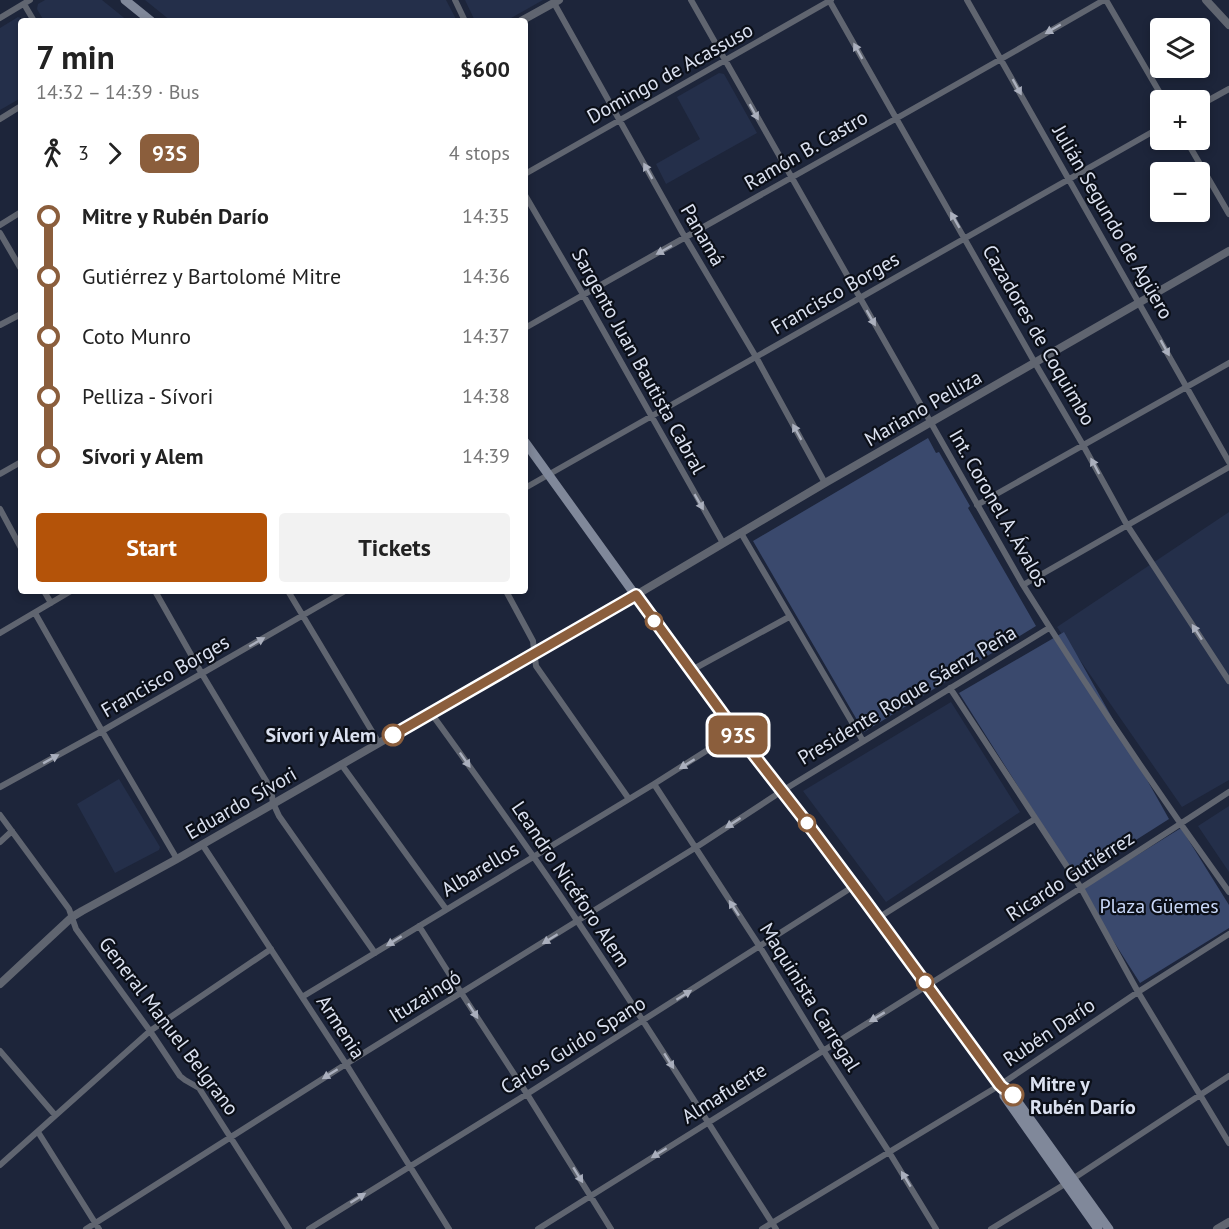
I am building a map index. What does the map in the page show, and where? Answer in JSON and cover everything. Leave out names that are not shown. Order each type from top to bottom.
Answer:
[{"type":"main road","points":[[124,0],[147,18]]},
{"type":"main road","points":[[528,446],[690,670],[878,918],[1001,1087],[1013,1095],[1098,1229]]},
{"type":"main road","points":[[1069,1182],[1109,1229]]},
{"type":"street","points":[[455,0],[464,18]]},
{"type":"street","name":"Int. Coronel A. Ávalos","points":[[691,0],[1023,585],[1049,628],[1180,824],[1229,892]]},
{"type":"street","name":"Domingo de Acassuso","points":[[528,172],[830,0]]},
{"type":"street","name":"Cazadores de Coquimbo","points":[[830,0],[1127,525],[1229,681]]},
{"type":"street","name":"Julián Segundo de Agüero","points":[[968,0],[1229,462]]},
{"type":"street","points":[[1105,0],[1158,90]]},
{"type":"street","name":"Ramón B. Castro","points":[[528,326],[1105,0]]},
{"type":"street","points":[[1206,0],[1229,25]]},
{"type":"street","points":[[526,18],[557,1]]},
{"type":"street","name":"Panamá","points":[[557,1],[619,120],[756,357],[825,483]]},
{"type":"street","points":[[0,18],[27,2],[33,18]]},
{"type":"street","points":[[1210,99],[1229,89]]},
{"type":"street","points":[[0,119],[18,108]]},
{"type":"street","name":"Francisco Borges","points":[[528,486],[1150,133]]},
{"type":"street","points":[[1192,150],[1229,214]]},
{"type":"street","name":"Sargento Juan Bautista Cabral","points":[[528,200],[723,543]]},
{"type":"street","points":[[0,225],[18,214]]},
{"type":"street","points":[[0,233],[18,264]]},
{"type":"street","name":"Mariano Pelliza","points":[[636,595],[825,483],[1229,251]]},
{"type":"street","points":[[0,325],[18,316]]},
{"type":"street","points":[[977,505],[1229,363]]},
{"type":"street","points":[[0,474],[18,464]]},
{"type":"street","points":[[1023,585],[1229,467]]},
{"type":"street","points":[[0,509],[18,542]]},
{"type":"street","points":[[741,533],[863,741]]},
{"type":"street","points":[[46,594],[51,603]]},
{"type":"street","points":[[0,633],[66,594]]},
{"type":"street","points":[[157,594],[271,789],[273,803],[279,816],[375,953]]},
{"type":"street","points":[[290,594],[379,743]]},
{"type":"street","name":"Francisco Borges","points":[[0,787],[340,594]]},
{"type":"street","points":[[508,594],[533,640],[536,666],[629,799]]},
{"type":"street","name":"Eduardo Sívori","points":[[0,984],[72,917],[636,595]]},
{"type":"street","points":[[35,613],[177,859]]},
{"type":"street","points":[[690,670],[789,617]]},
{"type":"street","name":"Presidente Roque Sáenz Peña","points":[[782,791],[1049,628]]},
{"type":"street","points":[[950,688],[1081,888],[1138,992],[1229,1143]]},
{"type":"street","name":"Leandro Nicéforo Alem","points":[[431,713],[578,921],[774,1226]]},
{"type":"street","name":"Albarellos","points":[[302,997],[736,732]]},
{"type":"street","points":[[341,764],[446,909]]},
{"type":"street","name":"Maquinista Carregal","points":[[654,784],[760,947],[822,1050],[936,1229]]},
{"type":"street","name":"Ituzaingó","points":[[86,1229],[97,1226],[346,1064],[462,994],[782,791]]},
{"type":"street","name":"Ricardo Gutiérrez","points":[[927,986],[1229,792]]},
{"type":"street","name":"General Manuel Belgrano","points":[[0,815],[69,909],[76,929],[180,1076],[199,1088],[289,1229]]},
{"type":"street","points":[[878,918],[1035,819]]},
{"type":"street","points":[[0,842],[12,831]]},
{"type":"street","name":"Armenia","points":[[202,844],[346,1064],[449,1229]]},
{"type":"street","name":"Carlos Guido Spano","points":[[309,1229],[643,1021],[854,886]]},
{"type":"street","points":[[419,926],[611,1229]]},
{"type":"street","name":"Rubén Darío","points":[[762,1229],[774,1226],[889,1152],[1001,1087],[1138,992],[1229,934]]},
{"type":"street","points":[[0,1165],[150,1031],[271,949]]},
{"type":"street","name":"Almafuerte","points":[[538,1229],[927,986]]},
{"type":"street","points":[[0,1051],[55,1115]]},
{"type":"street","points":[[991,1229],[1069,1182],[1229,1076]]},
{"type":"street","points":[[38,1132],[97,1226]]},
{"type":"street","points":[[1217,1229],[1229,1221]]},
{"type":"shaded area","points":[[45,0],[102,0],[124,18],[42,18],[37,9],[38,4]]},
{"type":"shaded area","points":[[145,0],[446,0],[455,18],[167,18]]},
{"type":"shaded area","points":[[465,0],[543,0],[511,18],[474,18]]},
{"type":"shaded area","points":[[18,17],[20,18],[18,18],[18,100],[0,110],[0,28]]},
{"type":"shaded area","points":[[719,73],[724,74],[757,133],[666,184],[656,164],[700,139],[677,97]]},
{"type":"shaded area","points":[[1229,512],[1229,780],[1182,807],[1057,627]]},
{"type":"shaded area","points":[[951,702],[1020,812],[886,902],[803,791]]},
{"type":"shaded area","points":[[119,779],[160,847],[159,850],[115,873],[77,804]]},
{"type":"shaded area","points":[[1229,806],[1229,872],[1198,826]]},
{"type":"green space","points":[[928,438],[936,453],[939,452],[970,506],[968,508],[1036,626],[864,732],[753,541]]},
{"type":"green space","points":[[1064,632],[1169,819],[1076,878],[959,693]]},
{"type":"green space","name":"Plaza Güemes","points":[[1181,828],[1229,905],[1229,928],[1140,983],[1081,890]]},
{"type":"bus line","name":"93S","points":[[393,735],[636,595],[1003,1089],[1013,1095]]},
{"type":"place","name":"Sívori y Alem","points":[[393,735]]},
{"type":"place","name":"Mitre y Rubén Darío","points":[[1013,1095]]}]
